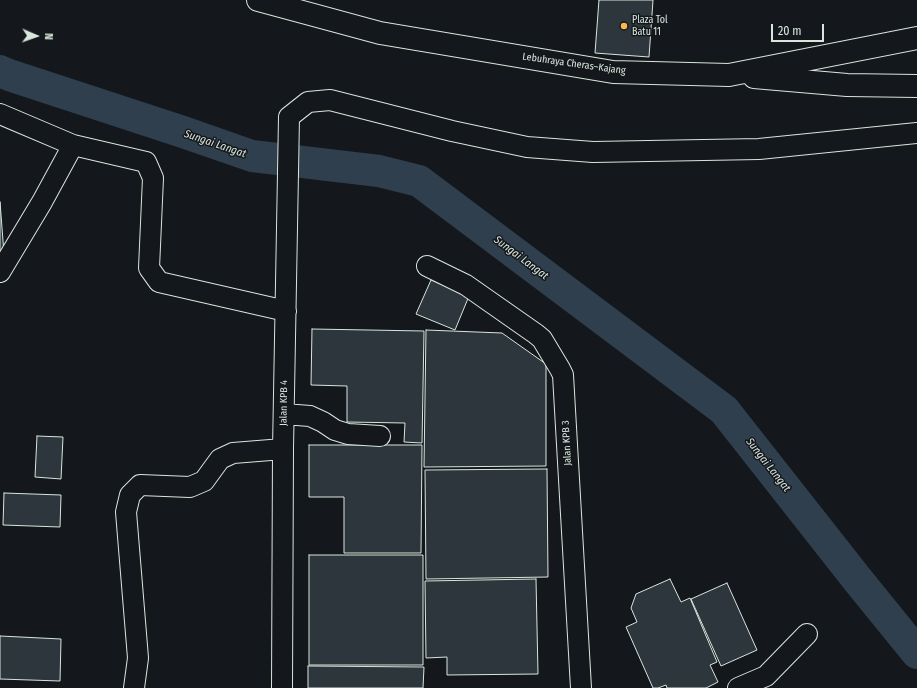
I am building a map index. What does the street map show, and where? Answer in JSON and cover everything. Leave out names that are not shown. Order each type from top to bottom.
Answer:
[{"type":"highway","name":"Lebuhraya Cheras–Kajang","points":[[258,0],[380,33],[613,72],[729,75],[917,38]]},
{"type":"highway","points":[[729,75],[847,85],[917,86]]},
{"type":"street","name":"Jalan KPB 4","points":[[282,688],[283,449],[289,117],[308,102],[330,100],[452,131],[527,147],[593,152],[759,149],[917,132]]},
{"type":"street","points":[[0,114],[73,145],[146,162],[153,178],[149,268],[159,282],[286,304]]},
{"type":"street","points":[[0,272],[42,202],[73,145]]},
{"type":"street","name":"Jalan KPB 3","points":[[427,266],[466,285],[536,334],[542,339],[563,375],[581,688]]},
{"type":"street","points":[[284,414],[310,416],[335,430],[348,434],[380,436]]},
{"type":"street","points":[[134,688],[138,658],[126,512],[130,494],[140,485],[190,487],[204,481],[220,459],[233,452],[283,449]]},
{"type":"street","points":[[738,688],[766,676],[807,634]]},
{"type":"building","name":"Plaza Tol Batu 11","points":[[599,0],[653,0],[649,57],[595,53]]},
{"type":"building","points":[[0,202],[4,254],[0,254]]},
{"type":"building","points":[[431,280],[469,296],[455,330],[416,314]]},
{"type":"building","points":[[312,329],[424,331],[422,443],[404,442],[405,423],[347,422],[347,386],[311,385]]},
{"type":"building","points":[[426,330],[502,333],[546,364],[546,466],[424,467]]},
{"type":"building","points":[[37,436],[63,437],[61,479],[35,477]]},
{"type":"building","points":[[309,445],[422,445],[421,553],[344,553],[344,497],[309,497]]},
{"type":"building","points":[[547,469],[548,577],[426,579],[425,470]]},
{"type":"building","points":[[4,493],[61,495],[60,527],[3,525]]},
{"type":"building","points":[[309,555],[423,555],[423,665],[309,665]]},
{"type":"building","points":[[536,579],[538,674],[447,675],[447,657],[426,658],[425,581]]},
{"type":"building","points":[[670,579],[681,602],[690,598],[717,662],[710,665],[718,682],[706,688],[667,688],[666,685],[653,688],[626,627],[637,622],[631,608],[636,594]]},
{"type":"building","points":[[727,583],[757,650],[721,666],[691,599]]},
{"type":"building","points":[[0,636],[61,639],[60,681],[0,679]]},
{"type":"building","points":[[308,666],[424,667],[423,688],[308,688]]},
{"type":"waterway","name":"Sungai Langat","points":[[0,71],[252,156],[379,171],[419,181],[724,410],[917,653]]},
{"type":"place","name":"Plaza Tol Batu 11","points":[[624,26]]}]
